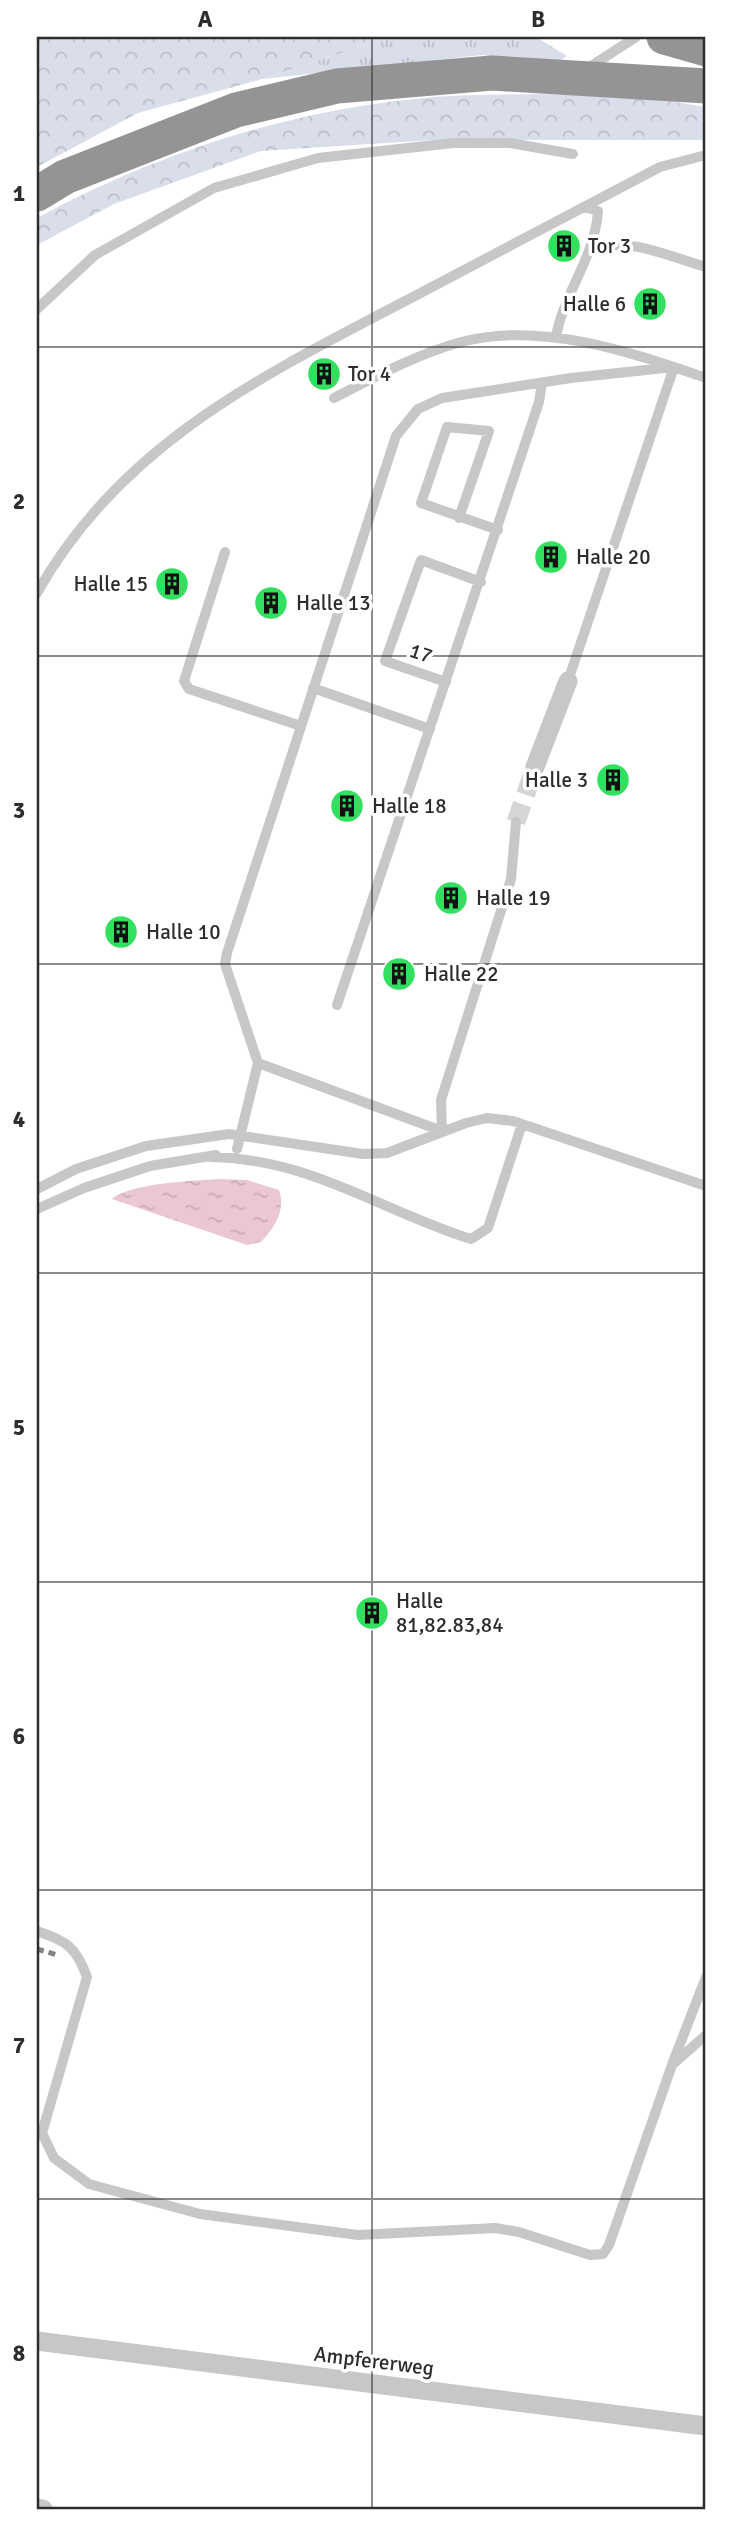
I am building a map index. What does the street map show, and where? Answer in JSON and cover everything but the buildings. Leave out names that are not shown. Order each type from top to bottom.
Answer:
[{"type":"highway","points":[[664,37],[706,49]]},
{"type":"highway","points":[[37,194],[65,177],[236,110],[337,86],[492,73],[706,86]]},
{"type":"street","points":[[535,767],[569,678]]},
{"type":"street","name":"Ampfererweg","points":[[37,2341],[706,2426]]},
{"type":"street","points":[[37,2508],[43,2509]]},
{"type":"lane","points":[[573,78],[636,37]]},
{"type":"lane","points":[[37,309],[94,255],[214,188],[318,158],[453,143],[510,143],[573,154]]},
{"type":"lane","points":[[37,593],[59,553],[99,506],[149,457],[195,419],[313,349],[660,167],[706,155]]},
{"type":"lane","points":[[556,336],[582,263],[592,249],[598,211],[585,207]]},
{"type":"lane","points":[[592,249],[609,243],[625,244],[706,267]]},
{"type":"lane","points":[[334,398],[427,354],[464,342],[505,336],[556,336],[706,378]]},
{"type":"lane","points":[[237,1149],[258,1063],[225,964],[227,953],[396,436],[418,409],[442,398],[674,367]]},
{"type":"lane","points":[[569,678],[674,367]]},
{"type":"lane","points":[[337,1005],[481,582],[539,402],[542,383]]},
{"type":"lane","points":[[459,518],[489,431],[447,427],[421,503],[459,518],[498,530]]},
{"type":"lane","points":[[225,552],[184,681],[189,689],[301,726]]},
{"type":"lane","name":"17","points":[[446,682],[386,661],[421,561],[481,582]]},
{"type":"lane","points":[[313,688],[430,729]]},
{"type":"lane","points":[[442,1131],[441,1100],[511,878],[516,822]]},
{"type":"lane","points":[[258,1063],[442,1131]]},
{"type":"lane","points":[[37,1189],[76,1169],[146,1146],[229,1134],[363,1154],[387,1153],[407,1148],[442,1131],[487,1118],[522,1124],[706,1186]]},
{"type":"lane","points":[[211,1157],[248,1158],[305,1171],[430,1226],[471,1239],[488,1228],[522,1124]]},
{"type":"lane","points":[[37,1209],[83,1188],[150,1166],[211,1157],[275,1142]]},
{"type":"lane","points":[[37,1931],[56,1937],[78,1954],[87,1977],[42,2133],[54,2158],[89,2184],[200,2214],[358,2235],[495,2228],[519,2232],[590,2255],[603,2253],[609,2245],[671,2065],[706,1977]]},
{"type":"lane","points":[[671,2065],[706,2035]]},
{"type":"green space","points":[[37,37],[375,37],[375,42],[262,79],[138,113],[37,167]]},
{"type":"green space","points":[[375,37],[536,37],[567,56],[556,63],[482,55],[262,79],[375,42]]},
{"type":"green space","points":[[540,94],[645,97],[706,107],[706,140],[433,140],[261,151],[114,204],[37,245],[37,218],[129,174],[224,138],[323,113],[373,104],[453,96]]},
{"type":"water","points":[[218,1179],[247,1180],[279,1190],[281,1204],[278,1218],[261,1242],[247,1245],[112,1199],[132,1189],[147,1186]]},
{"type":"tunnel","points":[[516,822],[535,767]]},
{"type":"railway","points":[[37,1949],[57,1955]]},
{"type":"place","name":"Tor 3","points":[[564,246]]},
{"type":"place","name":"Halle 6","points":[[650,304]]},
{"type":"place","name":"Tor 4","points":[[324,374]]},
{"type":"place","name":"Halle 20","points":[[551,557]]},
{"type":"place","name":"Halle 15","points":[[172,584]]},
{"type":"place","name":"Halle 13","points":[[271,603]]},
{"type":"place","name":"Halle 3","points":[[613,780]]},
{"type":"place","name":"Halle 18","points":[[347,806]]},
{"type":"place","name":"Halle 19","points":[[451,898]]},
{"type":"place","name":"Halle 10","points":[[121,932]]},
{"type":"place","name":"Halle 22","points":[[399,974]]},
{"type":"place","name":"Halle 81,82.83,84","points":[[372,1613]]}]
